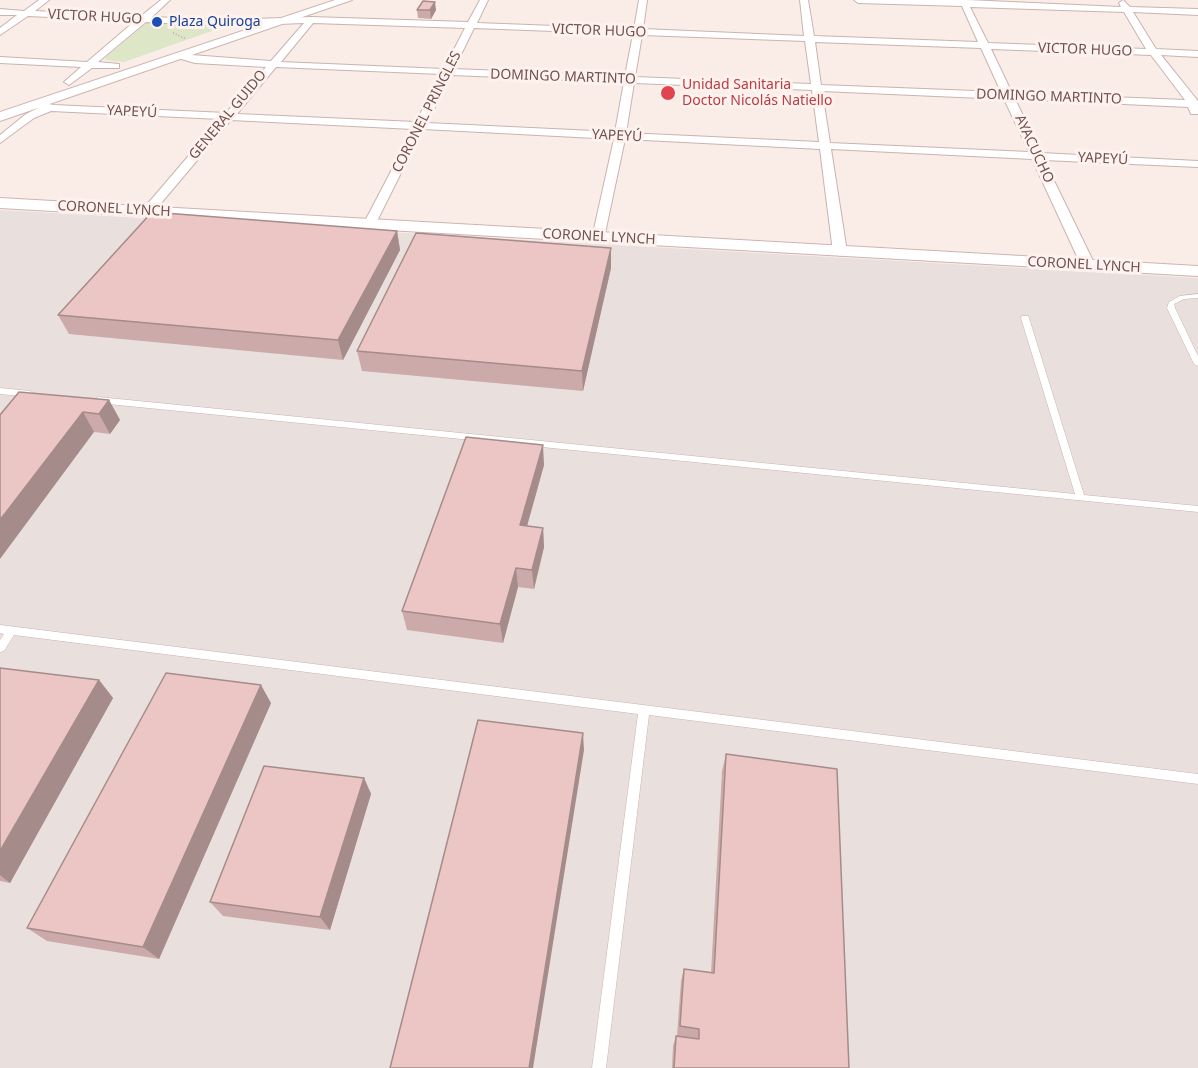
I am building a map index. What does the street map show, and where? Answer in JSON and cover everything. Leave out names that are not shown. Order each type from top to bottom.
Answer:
[{"type":"main road","points":[[0,106],[317,0]]},
{"type":"main road","points":[[0,117],[34,110],[181,56],[346,0]]},
{"type":"main road","name":"CORONEL LYNCH","points":[[0,203],[1198,271]]},
{"type":"street","points":[[0,32],[45,0]]},
{"type":"street","points":[[69,82],[166,0]]},
{"type":"street","name":"CORONEL PRINGLES","points":[[370,223],[484,0]]},
{"type":"street","points":[[598,238],[620,136],[643,0]]},
{"type":"street","points":[[804,0],[840,252]]},
{"type":"street","points":[[858,0],[1198,12]]},
{"type":"street","points":[[1121,0],[1153,52],[1195,104],[1198,115]]},
{"type":"street","name":"AYACUCHO","points":[[964,2],[1088,265]]},
{"type":"street","name":"VICTOR HUGO","points":[[0,12],[249,23],[310,20],[470,25],[1198,54]]},
{"type":"street","name":"GENERAL GUIDO","points":[[148,212],[310,20]]},
{"type":"street","name":"DOMINGO MARTINTO","points":[[181,56],[195,60],[271,64],[1195,104]]},
{"type":"street","points":[[0,60],[116,66]]},
{"type":"street","points":[[0,140],[34,110]]},
{"type":"street","name":"YAPEYÚ","points":[[34,110],[227,117],[1198,164]]},
{"type":"lane","points":[[1198,296],[1182,297],[1171,303],[1171,308],[1198,364]]},
{"type":"lane","points":[[1024,318],[1080,496]]},
{"type":"lane","points":[[0,391],[36,394]]},
{"type":"lane","points":[[83,399],[1198,508]]},
{"type":"lane","points":[[0,629],[1198,779]]},
{"type":"lane","points":[[0,648],[12,630]]},
{"type":"lane","points":[[599,1068],[644,709]]},
{"type":"shaded area","points":[[0,210],[1198,278],[1198,1068],[0,1068]]},
{"type":"green space","points":[[148,22],[226,26],[124,62],[105,60]]},
{"type":"building","points":[[423,1],[435,2],[430,10],[417,10]]},
{"type":"building","points":[[152,212],[397,231],[338,340],[58,315]]},
{"type":"building","points":[[416,233],[611,248],[582,371],[357,351]]},
{"type":"building","points":[[19,392],[109,400],[99,414],[83,412],[0,520],[0,415]]},
{"type":"building","points":[[466,437],[543,445],[520,525],[543,528],[532,570],[516,568],[500,624],[402,611]]},
{"type":"building","points":[[0,668],[99,680],[0,851]]},
{"type":"building","points":[[166,673],[261,685],[143,947],[27,928]]},
{"type":"building","points":[[478,720],[583,733],[529,1068],[390,1068]]},
{"type":"building","points":[[726,754],[837,769],[849,1068],[674,1068],[676,1036],[699,1039],[699,1029],[680,1026],[684,969],[714,973]]},
{"type":"building","points":[[264,766],[364,778],[320,917],[210,902]]},
{"type":"place","name":"Plaza Quiroga","points":[[157,22]]},
{"type":"place","name":"Unidad Sanitaria Doctor Nicolás Natiello","points":[[668,93]]}]
